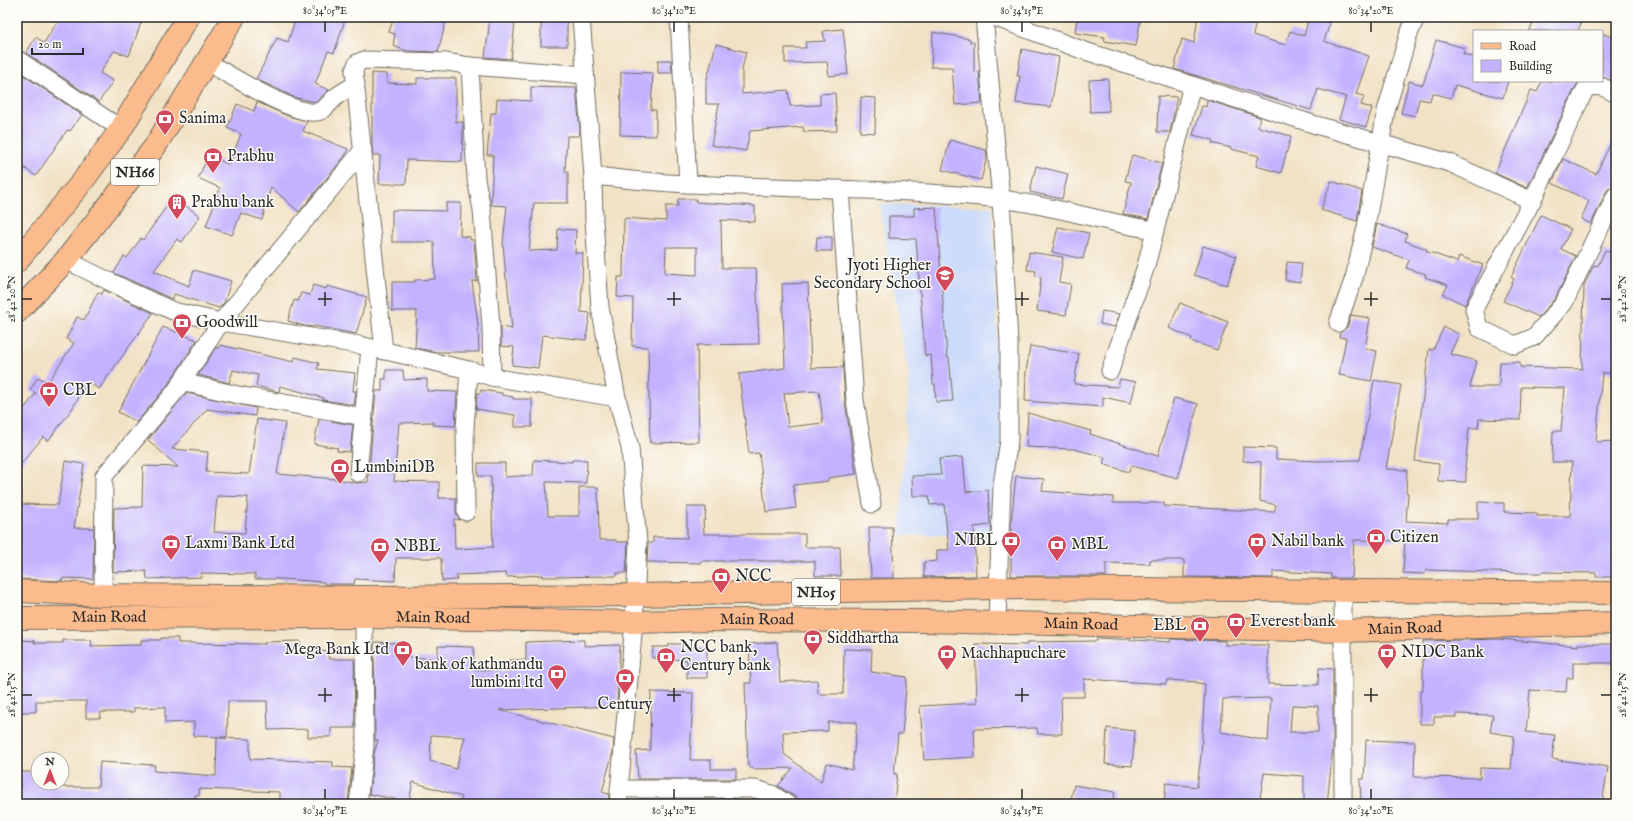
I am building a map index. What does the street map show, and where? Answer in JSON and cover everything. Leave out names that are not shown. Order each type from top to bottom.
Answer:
[{"type":"main road","name":"NH66","points":[[17,261],[82,182],[121,128],[188,17]]},
{"type":"main road","name":"NH66","points":[[17,312],[66,260],[154,148],[234,17]]},
{"type":"main road","name":"Main Road","points":[[17,591],[103,595],[370,596],[636,595],[998,588],[1616,593]]},
{"type":"main road","name":"Main Road","points":[[17,618],[364,617],[634,622],[736,620],[997,622],[1344,631],[1616,623]]},
{"type":"street","points":[[581,17],[584,75],[593,176],[594,220],[600,307],[617,398],[630,448],[638,543],[634,622],[619,797],[756,789],[772,794],[788,804]]},
{"type":"street","points":[[679,17],[688,184]]},
{"type":"street","points":[[984,17],[1001,199],[1009,342],[1009,441],[1002,484],[997,622]]},
{"type":"street","points":[[994,17],[1082,50],[1316,124],[1450,163],[1532,201]]},
{"type":"street","points":[[1338,323],[1354,278],[1366,227],[1386,111],[1408,36],[1416,17]]},
{"type":"street","points":[[17,59],[121,128]]},
{"type":"street","points":[[358,473],[364,417],[377,349],[362,150],[354,71],[357,63],[364,60],[447,62],[470,66],[584,75]]},
{"type":"street","points":[[207,62],[261,93],[304,112],[323,110],[337,96],[356,84]]},
{"type":"street","points":[[470,66],[476,179],[482,210],[491,326],[492,377]]},
{"type":"street","points":[[1110,371],[1146,266],[1192,85]]},
{"type":"street","points":[[1616,94],[1603,88],[1590,86],[1585,90],[1532,201],[1474,309],[1479,328],[1515,345],[1534,337],[1564,303],[1616,195]]},
{"type":"street","points":[[103,595],[104,476],[143,432],[182,382],[221,322],[362,150]]},
{"type":"street","points":[[593,176],[688,184],[840,189],[1001,199],[1154,230]]},
{"type":"street","points":[[840,189],[855,400],[872,504]]},
{"type":"street","points":[[66,260],[127,290],[173,310],[221,322],[377,349],[492,377],[617,398]]},
{"type":"street","points":[[466,512],[465,428],[468,370]]},
{"type":"street","points":[[182,382],[238,395],[364,417]]},
{"type":"street","points":[[1342,590],[1344,631],[1343,804]]},
{"type":"street","points":[[358,804],[364,746],[364,617]]},
{"type":"shaded area","name":"Jyoti Higher Secondary School","points":[[879,204],[992,207],[1001,438],[999,535],[900,535],[909,377]]},
{"type":"building","points":[[60,17],[126,17],[141,23],[129,56],[114,51],[100,73],[113,81],[99,102],[26,53],[36,37],[44,43]]},
{"type":"building","points":[[296,17],[346,17],[334,53],[328,51],[315,84],[329,90],[316,102],[296,98],[256,79],[277,38],[288,42]]},
{"type":"building","points":[[394,17],[447,17],[438,52],[407,51],[393,46],[395,34],[389,32]]},
{"type":"building","points":[[541,17],[567,17],[567,46],[541,46]]},
{"type":"building","points":[[1077,17],[1141,17],[1136,46],[1104,41],[1105,37],[1075,33]]},
{"type":"building","points":[[1198,17],[1257,17],[1253,35],[1285,45],[1290,31],[1304,36],[1309,17],[1330,23],[1324,41],[1369,56],[1356,94],[1364,96],[1361,105],[1372,108],[1366,127],[1339,119],[1346,97],[1318,89],[1311,110],[1174,69],[1182,39],[1194,43]]},
{"type":"building","points":[[1537,17],[1583,17],[1578,30],[1530,30]]},
{"type":"building","points":[[490,19],[515,22],[511,59],[485,57]]},
{"type":"building","points":[[843,29],[848,74],[829,76],[827,62],[785,63],[785,48],[806,48],[805,42],[825,41],[823,31]]},
{"type":"building","points":[[933,32],[970,39],[970,42],[974,42],[974,72],[979,71],[982,103],[955,105],[952,67],[931,67]]},
{"type":"building","points":[[1603,33],[1616,39],[1616,72],[1612,81],[1603,77]]},
{"type":"building","points":[[1436,40],[1465,48],[1463,54],[1473,57],[1473,82],[1508,82],[1503,98],[1455,85],[1451,98],[1432,93],[1430,101],[1419,99],[1415,116],[1401,113],[1409,81],[1423,85]]},
{"type":"building","points":[[716,44],[746,52],[742,69],[742,94],[788,90],[790,106],[820,105],[820,94],[835,93],[837,131],[804,132],[803,127],[750,131],[746,151],[711,145],[719,104],[706,104],[706,83]]},
{"type":"building","points":[[1022,49],[1059,57],[1051,107],[1016,103],[1020,76],[1017,76]]},
{"type":"building","points":[[658,60],[671,60],[672,73],[658,73]]},
{"type":"building","points":[[19,72],[82,115],[70,131],[67,130],[36,176],[17,163],[17,75]]},
{"type":"building","points":[[621,72],[653,73],[651,110],[656,110],[656,136],[620,135]]},
{"type":"building","points":[[372,73],[387,74],[387,83],[417,84],[417,78],[456,78],[456,122],[463,122],[462,162],[407,160],[406,184],[379,184],[380,155],[373,155],[372,147]]},
{"type":"building","points":[[1108,79],[1109,111],[1090,112],[1089,80]]},
{"type":"building","points":[[1542,82],[1579,82],[1527,188],[1495,173],[1531,90],[1537,92]]},
{"type":"building","points":[[531,87],[576,88],[580,130],[579,136],[567,136],[565,172],[568,172],[568,203],[534,203],[529,251],[557,250],[558,229],[576,230],[575,253],[583,253],[581,312],[590,313],[586,340],[542,335],[538,368],[512,365],[514,347],[501,346],[501,327],[512,329],[503,243],[507,206],[491,205],[493,155],[487,155],[491,113],[496,113],[497,99],[531,101]]},
{"type":"building","points":[[1158,96],[1177,97],[1170,132],[1157,132]]},
{"type":"building","points":[[861,97],[876,98],[875,133],[860,132]]},
{"type":"building","points":[[1207,100],[1260,117],[1258,127],[1291,136],[1281,173],[1256,166],[1259,156],[1212,143],[1213,140],[1193,135],[1202,106],[1206,107]]},
{"type":"building","points":[[257,102],[288,116],[307,121],[303,131],[348,149],[345,156],[299,212],[271,187],[262,220],[241,213],[232,235],[206,226],[220,188],[198,178],[209,155],[229,165],[241,134],[227,128],[237,104],[254,111]]},
{"type":"building","points":[[1616,132],[1616,185],[1607,190],[1591,224],[1581,219],[1589,201],[1552,183],[1563,159],[1596,174]]},
{"type":"building","points":[[950,140],[986,150],[987,157],[981,180],[942,170]]},
{"type":"building","points":[[1132,155],[1162,163],[1148,219],[1123,214],[1131,182],[1125,181]]},
{"type":"building","points":[[1036,166],[1068,174],[1062,199],[1030,192]]},
{"type":"building","points":[[1331,181],[1362,191],[1357,221],[1321,210]]},
{"type":"building","points":[[173,197],[200,216],[182,242],[177,239],[154,271],[189,286],[194,270],[231,281],[224,303],[219,308],[174,294],[172,299],[114,273],[124,256],[127,258],[141,238],[143,240]]},
{"type":"building","points":[[678,199],[696,199],[696,202],[755,206],[755,222],[721,220],[722,268],[756,268],[759,344],[697,345],[699,442],[650,443],[648,347],[632,346],[633,298],[617,297],[618,277],[623,277],[624,218],[666,221],[666,206],[678,206]],"holes":[[[666,247],[697,247],[697,275],[665,273]]]},
{"type":"building","points":[[446,203],[461,203],[460,236],[470,237],[470,240],[474,240],[477,281],[472,281],[478,324],[479,352],[437,352],[415,348],[417,311],[392,311],[392,282],[415,282],[415,280],[435,279],[434,242],[392,242],[392,210],[446,211]]},
{"type":"building","points":[[936,207],[947,357],[949,357],[953,401],[936,402],[931,355],[925,356],[916,239],[889,238],[889,216],[914,216],[914,208]]},
{"type":"building","points":[[1541,215],[1571,229],[1561,249],[1576,256],[1556,297],[1539,317],[1503,301],[1514,279],[1511,277]]},
{"type":"building","points":[[1377,224],[1407,234],[1405,241],[1427,249],[1426,251],[1457,262],[1459,256],[1483,265],[1465,305],[1443,294],[1448,285],[1425,277],[1426,274],[1406,268],[1409,260],[1372,247]]},
{"type":"building","points":[[1058,227],[1089,233],[1083,259],[1052,252]]},
{"type":"building","points":[[817,237],[832,237],[832,251],[816,251]]},
{"type":"building","points":[[1203,246],[1236,256],[1227,285],[1194,275]]},
{"type":"building","points":[[1605,250],[1616,255],[1616,373],[1602,373],[1596,442],[1616,441],[1616,577],[1596,577],[1596,573],[1524,573],[1426,570],[1425,574],[1403,573],[1405,541],[1354,540],[1352,578],[1331,578],[1331,574],[1273,571],[1273,578],[1184,577],[1184,560],[1150,560],[1150,564],[1106,563],[1106,576],[1011,576],[1011,522],[1016,476],[1044,479],[1042,491],[1113,497],[1113,503],[1164,503],[1164,506],[1274,512],[1276,505],[1260,501],[1261,462],[1243,461],[1243,447],[1276,448],[1276,459],[1319,461],[1360,460],[1374,380],[1401,385],[1386,469],[1407,470],[1406,492],[1408,493],[1406,521],[1448,523],[1448,519],[1478,519],[1478,502],[1504,503],[1504,512],[1537,513],[1537,516],[1570,516],[1572,462],[1552,462],[1553,431],[1561,431],[1565,388],[1521,387],[1520,420],[1479,419],[1478,428],[1469,428],[1465,468],[1466,482],[1438,481],[1439,464],[1415,461],[1429,349],[1433,350],[1444,327],[1459,334],[1450,354],[1477,361],[1470,387],[1499,387],[1500,362],[1520,362],[1520,367],[1582,369],[1584,285],[1594,265],[1598,266]]},
{"type":"building","points":[[1029,252],[1063,257],[1059,282],[1071,284],[1066,315],[1037,311],[1041,277],[1035,276],[1036,271],[1027,270]]},
{"type":"building","points":[[1287,262],[1302,263],[1300,282],[1285,280]]},
{"type":"building","points":[[808,283],[811,368],[843,367],[845,402],[856,474],[828,478],[828,481],[793,485],[796,508],[766,512],[759,453],[749,454],[739,374],[785,368],[782,284]],"holes":[[[819,391],[823,423],[788,427],[784,393]]]},
{"type":"building","points":[[313,285],[326,289],[327,286],[367,297],[356,334],[314,326],[304,326],[288,321],[294,300],[298,301],[301,293],[310,295]]},
{"type":"building","points":[[104,290],[153,313],[99,389],[88,382],[72,409],[48,441],[43,437],[17,469],[17,418],[36,393],[30,390],[38,377],[48,382],[74,343],[66,339],[77,317],[84,320],[98,292],[102,294]]},
{"type":"building","points":[[1180,303],[1228,322],[1217,350],[1191,341],[1192,338],[1169,328]]},
{"type":"building","points":[[1102,311],[1119,314],[1115,327],[1100,324]]},
{"type":"building","points":[[1351,315],[1370,318],[1365,349],[1377,351],[1371,381],[1339,375],[1346,338],[1339,337],[1340,333],[1347,327]]},
{"type":"building","points":[[163,327],[197,340],[167,386],[137,422],[118,412]]},
{"type":"building","points":[[220,345],[294,362],[295,357],[319,363],[317,369],[355,373],[353,391],[356,391],[354,405],[323,400],[324,398],[280,386],[279,392],[256,386],[258,375],[233,370],[229,383],[198,375],[216,347],[219,349]]},
{"type":"building","points":[[1030,346],[1079,354],[1074,384],[1118,387],[1120,379],[1136,382],[1131,403],[1103,397],[1103,407],[1025,401],[1026,372]]},
{"type":"building","points":[[386,370],[403,370],[404,380],[427,379],[427,391],[457,392],[455,426],[433,425],[433,422],[399,423],[394,481],[439,482],[439,498],[456,498],[456,513],[460,520],[454,519],[455,549],[493,547],[491,476],[478,476],[478,463],[505,463],[505,477],[533,475],[534,460],[572,462],[572,460],[587,460],[586,483],[546,482],[548,516],[579,516],[579,487],[598,487],[599,540],[628,542],[626,573],[617,573],[617,576],[542,577],[542,575],[507,577],[506,573],[456,575],[457,580],[442,581],[441,558],[396,558],[395,581],[355,579],[354,584],[324,584],[324,582],[255,579],[255,574],[201,573],[202,577],[147,579],[146,571],[113,572],[114,508],[142,507],[143,466],[178,467],[148,440],[186,393],[256,408],[255,416],[207,409],[172,449],[208,452],[206,472],[249,474],[257,419],[285,423],[277,474],[335,479],[357,483],[368,482],[376,391],[382,391],[382,379],[386,379]],"holes":[[[217,496],[248,497],[245,533],[214,532]]]},
{"type":"building","points":[[481,390],[502,393],[502,395],[513,397],[513,399],[532,399],[532,427],[515,427],[515,415],[476,409],[477,393],[480,393]]},
{"type":"building","points":[[1174,398],[1198,404],[1178,478],[1131,466],[1129,472],[1103,464],[1105,457],[1074,449],[1026,447],[1028,413],[1091,431],[1090,434],[1158,456]]},
{"type":"building","points":[[319,419],[353,425],[350,452],[337,451],[338,448],[314,444]]},
{"type":"building","points":[[963,457],[966,492],[988,490],[990,525],[974,527],[976,576],[924,577],[924,562],[937,561],[937,550],[949,550],[944,504],[930,505],[929,496],[913,496],[912,476],[941,475],[939,459]]},
{"type":"building","points":[[65,461],[84,464],[74,528],[94,528],[93,579],[62,578],[62,581],[17,579],[17,504],[58,505]]},
{"type":"building","points":[[687,507],[706,507],[705,520],[703,520],[704,534],[805,534],[805,547],[840,547],[841,576],[815,576],[815,561],[701,561],[701,563],[647,562],[648,543],[653,543],[653,537],[687,538]]},
{"type":"building","points":[[869,527],[892,527],[894,578],[871,578]]},
{"type":"building","points":[[161,638],[178,638],[178,643],[265,644],[265,642],[300,641],[301,653],[328,651],[329,659],[354,659],[355,728],[331,728],[331,737],[308,737],[308,729],[268,730],[267,701],[228,701],[227,737],[194,736],[194,722],[165,723],[165,707],[134,708],[134,712],[101,712],[100,718],[86,718],[86,701],[36,701],[36,712],[17,712],[17,643],[21,643],[21,640],[35,641],[34,643],[63,643],[63,640],[92,640],[91,646],[141,645],[141,640],[161,640]]},
{"type":"building","points":[[1097,638],[1170,642],[1171,639],[1225,641],[1225,645],[1268,645],[1268,684],[1318,685],[1319,668],[1333,669],[1333,747],[1327,804],[1304,804],[1304,776],[1264,773],[1259,804],[1164,804],[1166,783],[1197,787],[1201,756],[1205,684],[1197,682],[1167,680],[1166,684],[1084,679],[1084,697],[1061,697],[1062,734],[1038,734],[1037,728],[974,729],[975,757],[924,760],[920,706],[977,703],[975,644],[1027,645],[1027,642],[1097,641]],"holes":[[[1271,698],[1268,741],[1221,732],[1223,699]],[[1292,705],[1318,706],[1318,732],[1290,732]]]},
{"type":"building","points":[[1499,639],[1578,646],[1578,644],[1616,644],[1616,663],[1573,663],[1573,678],[1567,678],[1566,692],[1530,690],[1526,732],[1555,735],[1552,759],[1608,767],[1602,804],[1361,804],[1360,779],[1364,779],[1366,740],[1415,742],[1414,777],[1480,778],[1480,768],[1511,769],[1514,736],[1490,732],[1493,715],[1456,714],[1457,717],[1434,717],[1434,724],[1420,724],[1420,691],[1423,691],[1423,641]]},
{"type":"building","points":[[584,640],[584,646],[620,645],[617,706],[499,710],[614,739],[613,752],[602,792],[609,794],[608,804],[460,804],[462,797],[413,782],[409,802],[369,794],[374,754],[378,740],[375,740],[374,642],[398,643],[398,656],[438,659],[438,646],[474,647],[473,669],[509,672],[509,660],[526,660],[526,642]],"holes":[[[431,735],[465,737],[456,769],[430,761]]]},
{"type":"building","points":[[777,642],[780,682],[817,680],[818,694],[843,694],[844,649],[872,650],[871,672],[907,677],[902,734],[898,734],[894,774],[897,774],[894,804],[807,804],[778,786],[793,768],[753,769],[748,766],[745,683],[751,683],[749,644]],"holes":[[[828,722],[857,722],[852,770],[827,763],[821,782],[784,754],[783,732],[828,731]]]},
{"type":"building","points":[[669,644],[685,644],[685,647],[707,647],[707,678],[687,678],[687,660],[652,658],[653,647],[669,647]]},
{"type":"building","points":[[651,692],[693,693],[690,760],[711,760],[711,769],[736,769],[736,779],[638,779],[636,751],[650,750]]},
{"type":"building","points":[[1107,728],[1135,731],[1132,766],[1105,764]]},
{"type":"building","points":[[217,738],[250,739],[250,759],[333,762],[333,767],[352,768],[348,803],[280,804],[280,792],[199,789],[199,796],[195,795],[194,804],[20,804],[20,772],[30,772],[30,791],[70,791],[70,787],[98,787],[100,762],[155,765],[154,771],[216,776]]},
{"type":"building","points":[[1074,785],[1115,792],[1113,804],[1070,804]]},
{"type":"building","points":[[640,799],[736,799],[736,804],[640,804]]},
{"type":"place","name":"Sanima","points":[[165,136]]},
{"type":"place","name":"Prabhu","points":[[213,174]]},
{"type":"place","name":"Prabhu bank","points":[[177,220]]},
{"type":"place","name":"Jyoti Higher Secondary School","points":[[945,292]]},
{"type":"place","name":"Goodwill","points":[[182,340]]},
{"type":"place","name":"CBL","points":[[49,408]]},
{"type":"place","name":"LumbiniDB","points":[[340,485]]},
{"type":"place","name":"Citizen","points":[[1376,555]]},
{"type":"place","name":"NIBL","points":[[1011,558]]},
{"type":"place","name":"Nabil bank","points":[[1257,559]]},
{"type":"place","name":"Laxmi Bank Ltd","points":[[171,561]]},
{"type":"place","name":"MBL","points":[[1057,562]]},
{"type":"place","name":"NBBL","points":[[380,564]]},
{"type":"place","name":"NCC","points":[[721,594]]},
{"type":"place","name":"Everest bank","points":[[1236,639]]},
{"type":"place","name":"EBL","points":[[1200,643]]},
{"type":"place","name":"Siddhartha","points":[[813,656]]},
{"type":"place","name":"Mega Bank Ltd","points":[[403,667]]},
{"type":"place","name":"NIDC Bank","points":[[1387,670]]},
{"type":"place","name":"Machhapuchare","points":[[947,671]]},
{"type":"place","name":"NCC bank, Century bank","points":[[666,674]]},
{"type":"place","name":"bank of kathmandu lumbini ltd","points":[[557,691]]},
{"type":"place","name":"Century","points":[[625,695]]}]
